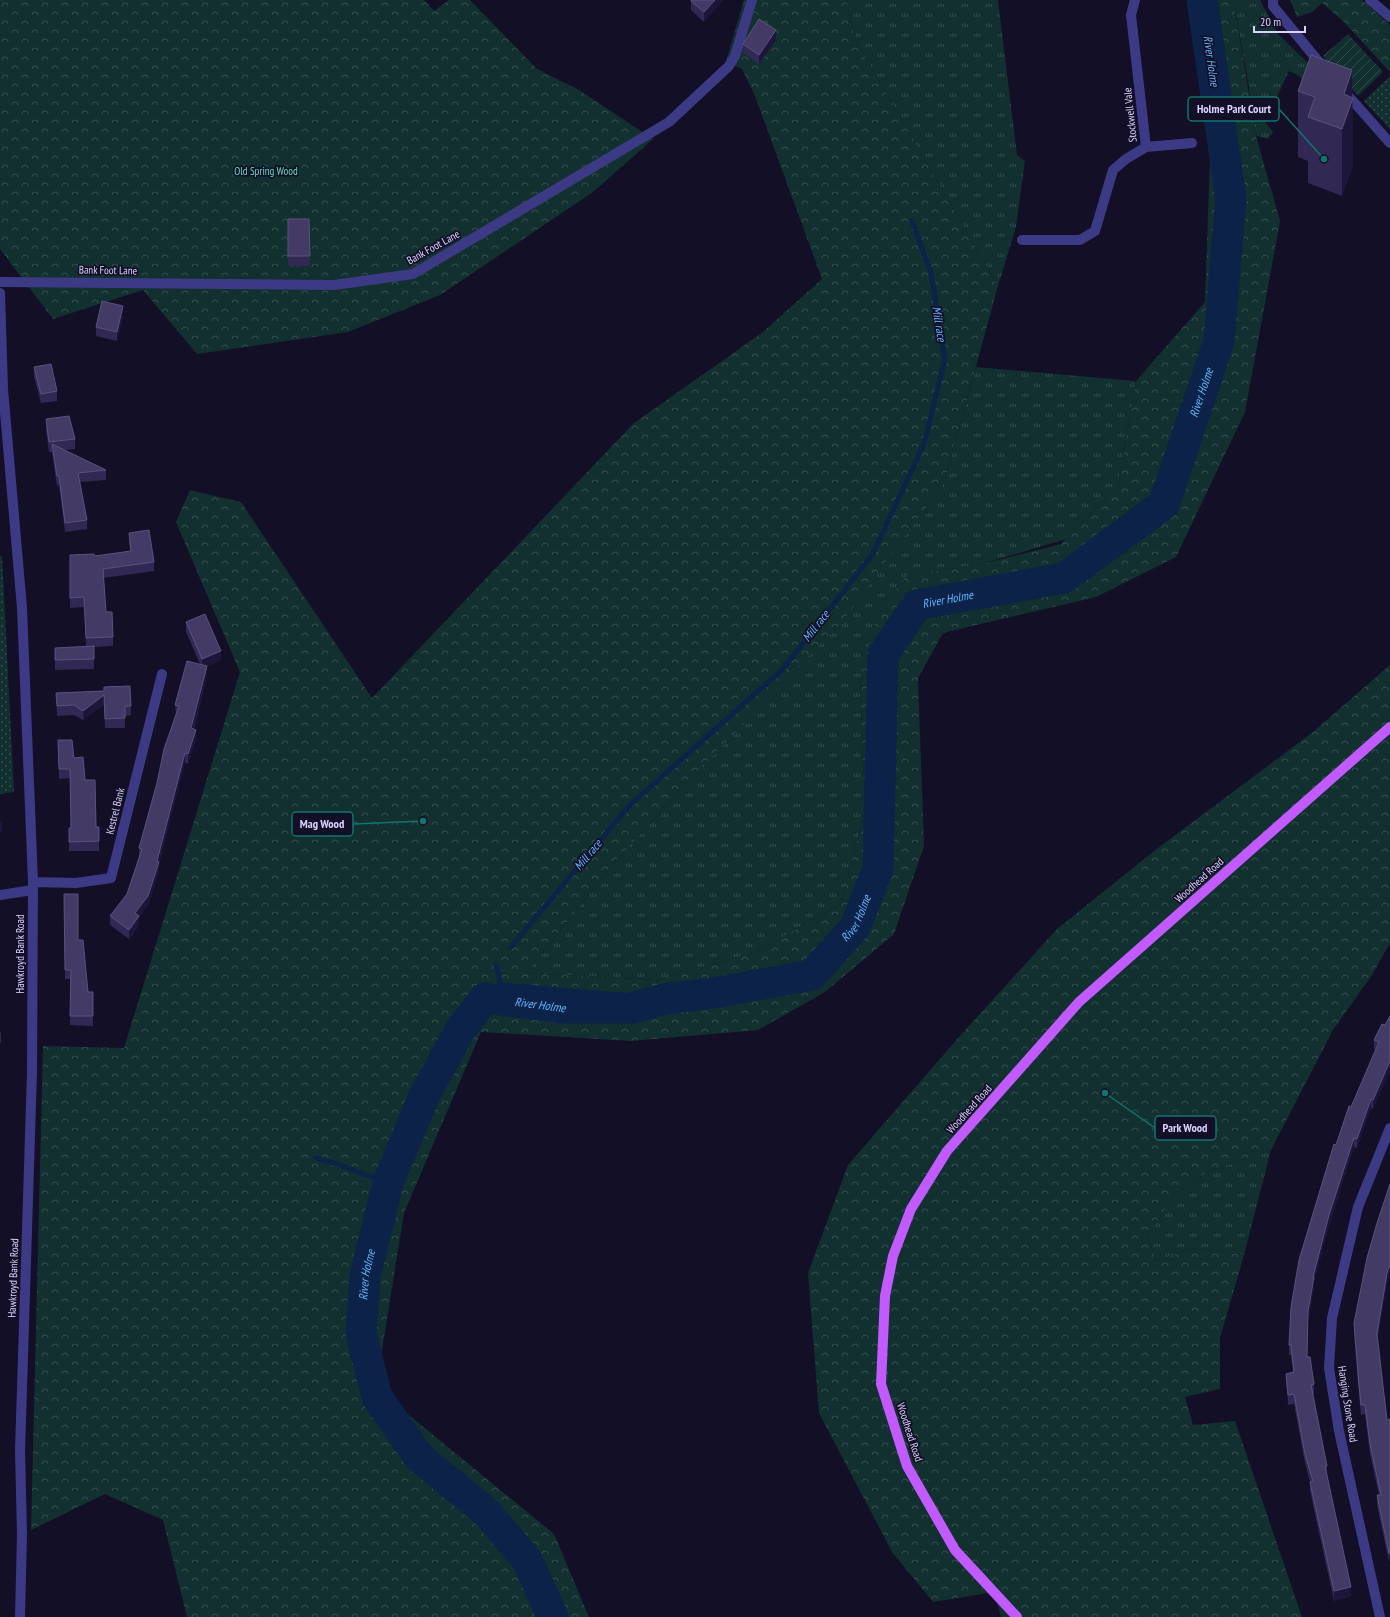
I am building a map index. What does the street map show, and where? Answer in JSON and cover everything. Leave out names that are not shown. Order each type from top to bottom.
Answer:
[{"type":"main road","name":"Woodhead Road","points":[[1017,1617],[955,1550],[907,1466],[881,1384],[885,1296],[894,1256],[911,1209],[947,1151],[1080,1002],[1390,727]]},
{"type":"street","name":"Bank Foot Lane","points":[[0,282],[334,285],[413,274],[669,122],[729,66],[735,56],[752,0]]},
{"type":"street","name":"Stockwell Vale","points":[[1022,240],[1080,240],[1094,231],[1113,170],[1126,159],[1146,146],[1131,15],[1135,0]]},
{"type":"street","points":[[1272,0],[1273,6],[1328,72]]},
{"type":"street","points":[[1370,0],[1390,17]]},
{"type":"street","points":[[1337,83],[1390,143]]},
{"type":"street","points":[[1146,146],[1192,143]]},
{"type":"street","name":"Hawkroyd Bank Road","points":[[0,293],[2,389],[22,608],[33,886],[32,1072],[20,1451],[22,1534],[20,1617]]},
{"type":"street","name":"Kestrel Bank","points":[[33,886],[76,883],[111,878],[162,674]]},
{"type":"street","points":[[0,895],[33,886]]},
{"type":"street","name":"Hanging Stone Road","points":[[1380,1617],[1340,1431],[1329,1368],[1332,1318],[1358,1207],[1390,1128]]},
{"type":"green space","name":"Old Spring Wood","points":[[0,0],[424,0],[434,11],[449,0],[470,0],[537,69],[579,90],[653,139],[593,192],[440,295],[348,332],[197,354],[143,290],[53,319],[0,249]]},
{"type":"green space","points":[[744,0],[846,0],[856,41],[998,286],[944,483],[842,622],[690,779],[614,863],[526,973],[656,980],[756,952],[841,904],[865,810],[860,679],[877,614],[907,575],[982,564],[1061,544],[1118,486],[1136,381],[1205,302],[1210,157],[1187,0],[1242,0],[1235,10],[1256,136],[1280,221],[1245,412],[1176,557],[1096,597],[943,633],[918,678],[924,846],[894,934],[825,992],[758,1030],[631,1041],[481,1032],[404,1213],[376,1388],[554,1534],[589,1617],[187,1617],[163,1520],[105,1494],[31,1530],[43,1046],[124,1048],[240,672],[176,522],[190,490],[241,502],[372,698],[634,423],[763,332],[822,279],[755,96],[742,69],[726,61]]},
{"type":"green space","points":[[846,0],[998,0],[1017,155],[1025,161],[1016,227],[998,286],[856,41]]},
{"type":"green space","points":[[1242,0],[1260,0],[1278,34],[1312,67],[1303,80],[1299,76],[1289,71],[1265,122],[1273,132],[1268,139],[1256,136],[1253,126],[1249,88],[1235,9]]},
{"type":"green space","points":[[1290,0],[1362,0],[1390,25],[1390,72],[1343,21],[1322,3],[1312,12],[1297,17]]},
{"type":"green space","points":[[1348,34],[1383,72],[1358,96],[1323,56]]},
{"type":"green space","points":[[1389,77],[1390,78],[1390,129],[1364,101]]},
{"type":"green space","points":[[976,367],[1136,381],[1118,486],[1066,539],[982,564],[908,575],[860,679],[865,810],[841,904],[756,952],[656,980],[526,973],[614,863],[690,779],[944,483]]},
{"type":"green space","points":[[0,556],[2,556],[14,792],[0,794]]},
{"type":"green space","points":[[1390,665],[1390,943],[1372,975],[1333,1030],[1271,1150],[1209,1171],[1175,1193],[1148,1236],[1156,1261],[1192,1248],[1244,1255],[1220,1338],[1220,1389],[1185,1397],[1193,1425],[1235,1421],[1302,1617],[1001,1617],[994,1592],[933,1602],[892,1552],[819,1413],[808,1273],[848,1165],[959,1037],[1057,929],[1154,851],[1313,732]]},
{"type":"green space","points":[[1271,1150],[1244,1255],[1192,1248],[1156,1261],[1148,1236],[1175,1193],[1209,1171]]},
{"type":"building","points":[[691,0],[715,0],[704,12]]},
{"type":"building","points":[[759,19],[776,30],[759,55],[743,44]]},
{"type":"building","points":[[1311,55],[1352,70],[1344,94],[1353,98],[1342,129],[1308,117],[1315,97],[1298,91]]},
{"type":"building","points":[[288,219],[309,219],[310,256],[288,256]]},
{"type":"building","points":[[102,301],[123,306],[117,332],[96,327]]},
{"type":"building","points":[[51,364],[57,391],[41,394],[34,367]]},
{"type":"building","points":[[69,416],[75,439],[49,442],[46,419]]},
{"type":"building","points":[[52,444],[106,470],[78,473],[87,520],[65,523],[59,476],[57,476]]},
{"type":"building","points":[[149,530],[154,562],[103,569],[106,612],[112,612],[113,637],[86,638],[84,597],[70,598],[70,555],[94,554],[95,556],[131,551],[129,533]]},
{"type":"building","points":[[205,614],[221,651],[202,659],[186,622]]},
{"type":"building","points":[[94,646],[94,659],[55,660],[55,648]]},
{"type":"building","points":[[187,661],[207,666],[191,728],[196,730],[188,754],[185,753],[157,861],[159,862],[148,896],[135,913],[139,916],[129,930],[110,916],[127,894],[142,849],[139,848],[157,783],[164,749],[179,706],[175,705]]},
{"type":"building","points":[[130,686],[131,706],[125,706],[125,718],[105,719],[104,695],[83,711],[74,705],[57,706],[56,693],[104,691],[104,687]]},
{"type":"building","points":[[58,740],[72,740],[74,758],[83,757],[85,780],[95,780],[96,827],[99,827],[99,841],[69,842],[69,828],[71,828],[70,769],[59,769]]},
{"type":"building","points":[[64,894],[78,894],[78,940],[83,940],[88,992],[93,992],[93,1016],[70,1016],[71,970],[65,970]]},
{"type":"building","points":[[1390,1016],[1390,1061],[1373,1100],[1371,1099],[1357,1139],[1354,1138],[1329,1215],[1313,1277],[1308,1311],[1307,1357],[1310,1357],[1314,1384],[1311,1385],[1327,1466],[1325,1466],[1351,1587],[1334,1591],[1310,1482],[1313,1481],[1305,1454],[1294,1394],[1288,1395],[1286,1374],[1294,1372],[1291,1345],[1289,1345],[1291,1307],[1299,1260],[1334,1144],[1336,1145],[1349,1106],[1351,1107],[1379,1042],[1374,1040],[1382,1024],[1385,1025]]},
{"type":"building","points":[[1390,1184],[1390,1265],[1387,1273],[1377,1334],[1387,1420],[1390,1419],[1389,1553],[1377,1495],[1381,1495],[1370,1444],[1365,1405],[1361,1405],[1354,1323],[1367,1258]]},
{"type":"waterway","name":"River Holme","points":[[553,1617],[527,1560],[486,1512],[419,1457],[377,1397],[361,1333],[365,1276],[388,1183],[424,1096],[461,1029],[485,998],[563,1008],[633,1008],[664,999],[713,993],[812,975],[855,927],[878,869],[883,655],[917,605],[1064,578],[1164,504],[1219,341],[1231,199],[1202,0]]},
{"type":"waterway","name":"Mill race","points":[[511,947],[630,805],[783,669],[872,555],[924,444],[945,359],[931,273],[912,221]]},
{"type":"waterway","name":"Mill race","points":[[496,965],[501,985],[664,999]]},
{"type":"waterway","points":[[316,1158],[337,1164],[388,1183]]},
{"type":"place","name":"Holme Park Court","points":[[1324,159]]},
{"type":"place","name":"Mag Wood","points":[[423,821]]},
{"type":"place","name":"Park Wood","points":[[1105,1093]]}]
